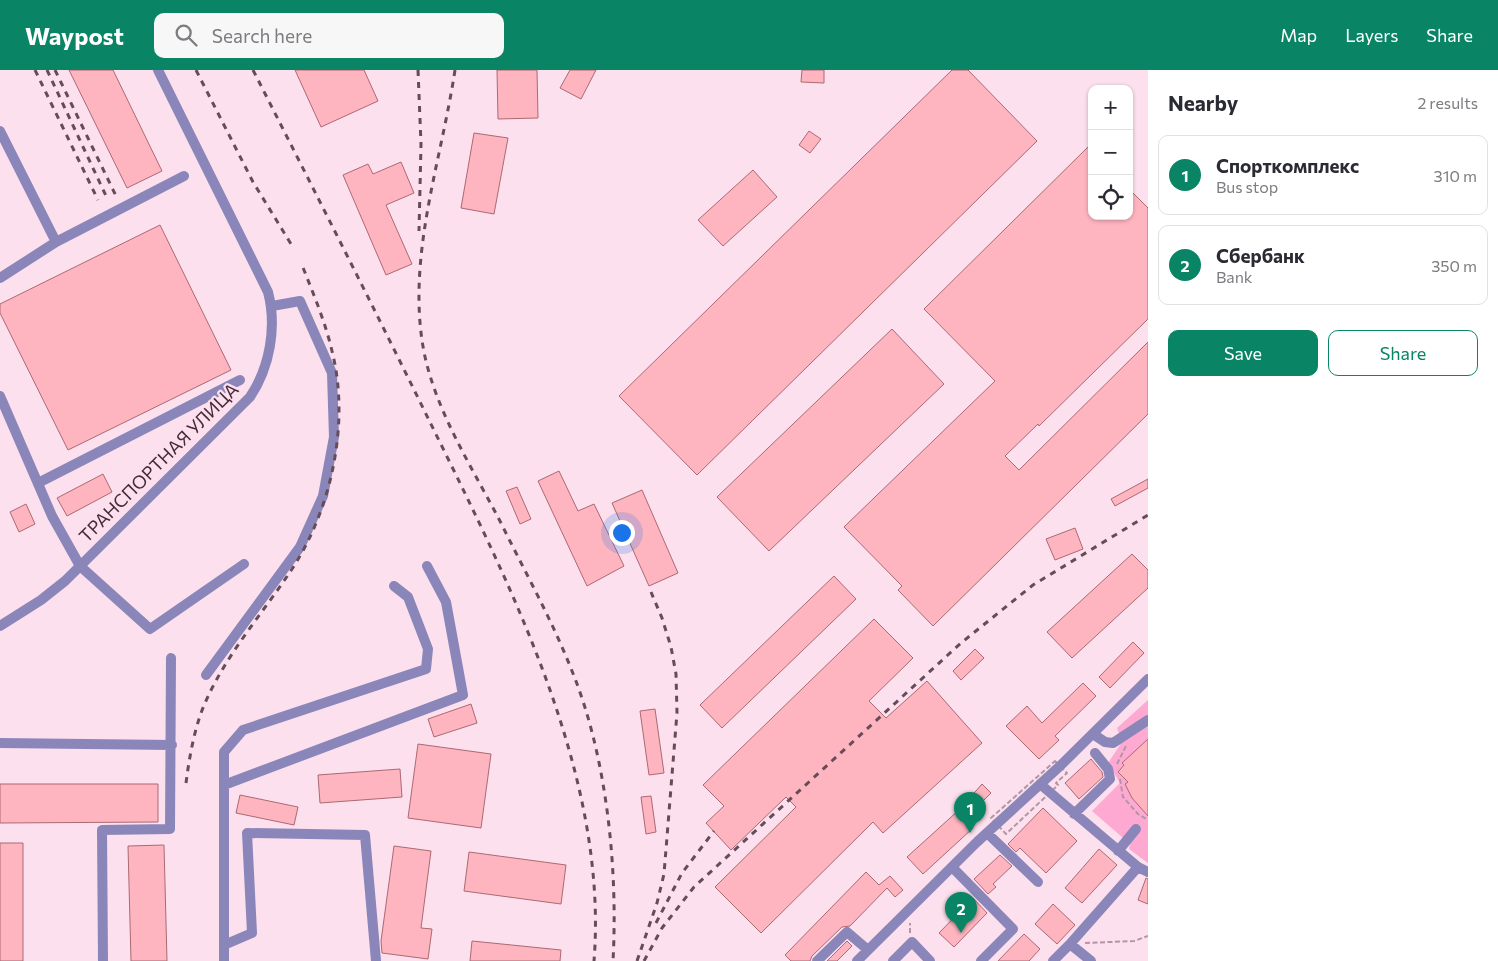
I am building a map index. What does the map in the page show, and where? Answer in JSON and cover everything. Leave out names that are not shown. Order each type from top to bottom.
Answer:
[{"type":"street","name":"ТРАНСПОРТНАЯ УЛИЦА","points":[[0,626],[41,600],[80,566],[250,396],[258,385],[267,359],[272,327],[272,306],[263,279],[158,70]]},
{"type":"street","points":[[0,131],[56,242]]},
{"type":"street","points":[[0,278],[56,242],[184,176]]},
{"type":"street","points":[[206,674],[300,547],[323,496],[332,445],[332,373],[300,301],[272,306]]},
{"type":"street","points":[[38,483],[240,380]]},
{"type":"street","points":[[0,396],[52,516],[80,566],[150,629],[244,564]]},
{"type":"street","points":[[224,785],[463,695],[446,602],[427,566]]},
{"type":"street","points":[[224,961],[224,752],[243,730],[426,669],[428,649],[412,606],[408,598],[394,586]]},
{"type":"street","points":[[103,961],[102,830],[170,829],[172,745],[171,658]]},
{"type":"street","points":[[857,961],[987,832],[1094,734],[1148,679]]},
{"type":"street","points":[[1094,734],[1109,744],[1124,737],[1148,720]]},
{"type":"street","points":[[0,743],[172,745]]},
{"type":"street","points":[[1074,814],[1110,779],[1108,769],[1095,753]]},
{"type":"street","points":[[1040,784],[1138,867],[1148,872]]},
{"type":"street","points":[[1118,850],[1136,829]]},
{"type":"street","points":[[987,832],[1038,882]]},
{"type":"street","points":[[224,945],[252,933],[247,833],[365,834],[376,961]]},
{"type":"street","points":[[952,867],[1013,929],[981,961]]},
{"type":"street","points":[[1053,961],[1138,867]]},
{"type":"street","points":[[816,961],[847,932],[868,950]]},
{"type":"street","points":[[893,961],[912,942],[930,961]]},
{"type":"street","points":[[1070,944],[1091,961]]},
{"type":"path","points":[[1114,768],[1125,751],[1124,737]]},
{"type":"path","points":[[1118,775],[1122,783],[1123,797],[1138,814],[1148,820]]},
{"type":"path","points":[[910,923],[912,942]]},
{"type":"path","points":[[1070,944],[1134,941],[1148,936]]},
{"type":"shaded area","points":[[1148,700],[1148,863],[1129,849],[1130,844],[1092,811],[1120,783],[1108,763],[1122,742],[1117,728]]},
{"type":"building","points":[[69,70],[113,70],[162,171],[127,188]]},
{"type":"building","points":[[295,70],[364,70],[378,101],[321,127]]},
{"type":"building","points":[[497,70],[537,70],[538,118],[498,119]]},
{"type":"building","points":[[570,70],[596,70],[581,99],[560,88]]},
{"type":"building","points":[[802,70],[824,70],[824,83],[801,82]]},
{"type":"building","points":[[952,70],[968,70],[1037,141],[697,475],[619,396]]},
{"type":"building","points":[[809,131],[821,139],[810,153],[799,145]]},
{"type":"building","points":[[474,133],[508,138],[494,214],[461,208]]},
{"type":"building","points":[[1088,147],[1088,220],[1133,220],[1133,193],[1148,208],[1148,319],[1039,426],[1038,424],[1005,456],[1019,470],[1148,342],[1148,414],[933,626],[898,590],[902,586],[844,527],[995,381],[924,309]]},
{"type":"building","points":[[401,162],[414,193],[386,205],[412,264],[386,275],[343,175],[368,164],[373,174]]},
{"type":"building","points":[[753,170],[777,197],[723,246],[698,220]]},
{"type":"building","points":[[160,225],[231,370],[68,450],[0,313],[0,304]]},
{"type":"building","points":[[892,329],[944,384],[769,551],[717,497]]},
{"type":"building","points":[[559,471],[578,511],[594,504],[624,566],[587,586],[538,481]]},
{"type":"building","points":[[103,474],[112,492],[67,516],[57,498]]},
{"type":"building","points":[[1148,479],[1148,488],[1115,506],[1111,499]]},
{"type":"building","points":[[517,487],[531,519],[520,524],[506,491]]},
{"type":"building","points":[[642,490],[678,573],[649,586],[612,503]]},
{"type":"building","points":[[26,504],[35,524],[19,532],[10,512]]},
{"type":"building","points":[[1075,528],[1083,549],[1055,560],[1046,539]]},
{"type":"building","points":[[1132,554],[1148,570],[1148,588],[1072,658],[1047,632]]},
{"type":"building","points":[[834,576],[856,599],[722,728],[700,705]]},
{"type":"building","points":[[874,619],[913,658],[869,701],[886,718],[927,681],[982,743],[883,833],[873,822],[761,933],[715,887],[796,807],[786,797],[731,850],[706,823],[724,806],[703,785]]},
{"type":"building","points":[[1133,642],[1144,653],[1110,688],[1099,677]]},
{"type":"building","points":[[975,649],[984,658],[961,680],[953,671]]},
{"type":"building","points":[[1083,683],[1096,696],[1055,736],[1059,740],[1039,759],[1006,726],[1027,706],[1042,723]]},
{"type":"building","points":[[471,704],[477,723],[434,737],[428,719]]},
{"type":"building","points":[[655,709],[664,773],[649,775],[640,711]]},
{"type":"building","points":[[1148,739],[1148,816],[1132,798],[1125,784],[1128,782],[1118,772],[1124,765],[1122,763]]},
{"type":"building","points":[[418,744],[491,754],[481,828],[408,818]]},
{"type":"building","points":[[1091,759],[1102,772],[1103,777],[1079,799],[1065,783]]},
{"type":"building","points":[[400,769],[402,797],[320,803],[318,775]]},
{"type":"building","points":[[0,784],[158,784],[158,822],[0,823]]},
{"type":"building","points":[[982,784],[991,793],[965,819],[973,828],[923,874],[907,857],[960,809]]},
{"type":"building","points":[[240,795],[298,807],[294,825],[236,813]]},
{"type":"building","points":[[651,796],[656,832],[646,834],[641,797]]},
{"type":"building","points":[[1043,808],[1077,841],[1046,873],[1020,848],[1016,852],[1008,844]]},
{"type":"building","points":[[0,843],[23,843],[23,961],[0,961]]},
{"type":"building","points":[[164,845],[167,961],[131,961],[128,846]]},
{"type":"building","points":[[394,846],[431,851],[421,928],[432,929],[428,959],[382,953],[381,941]]},
{"type":"building","points":[[1099,849],[1117,865],[1082,903],[1065,888]]},
{"type":"building","points":[[469,852],[566,865],[561,904],[464,891]]},
{"type":"building","points":[[1000,855],[1012,866],[993,884],[996,887],[988,894],[974,879]]},
{"type":"building","points":[[866,872],[879,885],[890,876],[903,890],[895,897],[887,888],[850,926],[842,927],[812,956],[810,961],[791,961],[785,955]]},
{"type":"building","points":[[1146,878],[1148,879],[1148,904],[1138,900]]},
{"type":"building","points":[[973,898],[987,913],[954,947],[939,933]]},
{"type":"building","points":[[1053,904],[1075,925],[1057,944],[1035,924]]},
{"type":"building","points":[[1024,934],[1040,949],[1029,961],[998,961]]},
{"type":"building","points":[[472,941],[561,950],[560,961],[470,961]]},
{"type":"building","points":[[847,941],[852,946],[837,961],[827,961]]},
{"type":"railway","points":[[35,70],[98,200]]},
{"type":"railway","points":[[47,70],[107,198]]},
{"type":"railway","points":[[55,70],[117,198]]},
{"type":"railway","points":[[196,70],[253,182],[291,244]]},
{"type":"railway","points":[[253,70],[488,541],[518,608],[546,678],[568,748],[585,819],[594,890],[594,961]]},
{"type":"railway","points":[[418,70],[421,144],[419,231]]},
{"type":"railway","points":[[455,70],[422,246],[419,281],[420,317],[424,352],[437,396],[446,418],[547,615],[572,671],[584,704],[602,776],[608,814],[614,889],[613,961]]},
{"type":"railway","points":[[186,783],[196,730],[209,694],[230,657],[280,587],[306,545],[318,519],[334,464],[338,435],[339,406],[337,378],[326,329],[302,265]]},
{"type":"railway","points":[[644,961],[662,928],[694,887],[961,643],[1033,585],[1148,515]]},
{"type":"railway","points":[[637,961],[657,903],[664,874],[677,713],[676,674],[671,647],[651,592]]},
{"type":"railway","points":[[656,923],[682,873],[714,831]]},
{"type":"place","name":"Спорткомплекс","points":[[970,833]]},
{"type":"place","name":"Сбербанк","points":[[961,933]]}]
